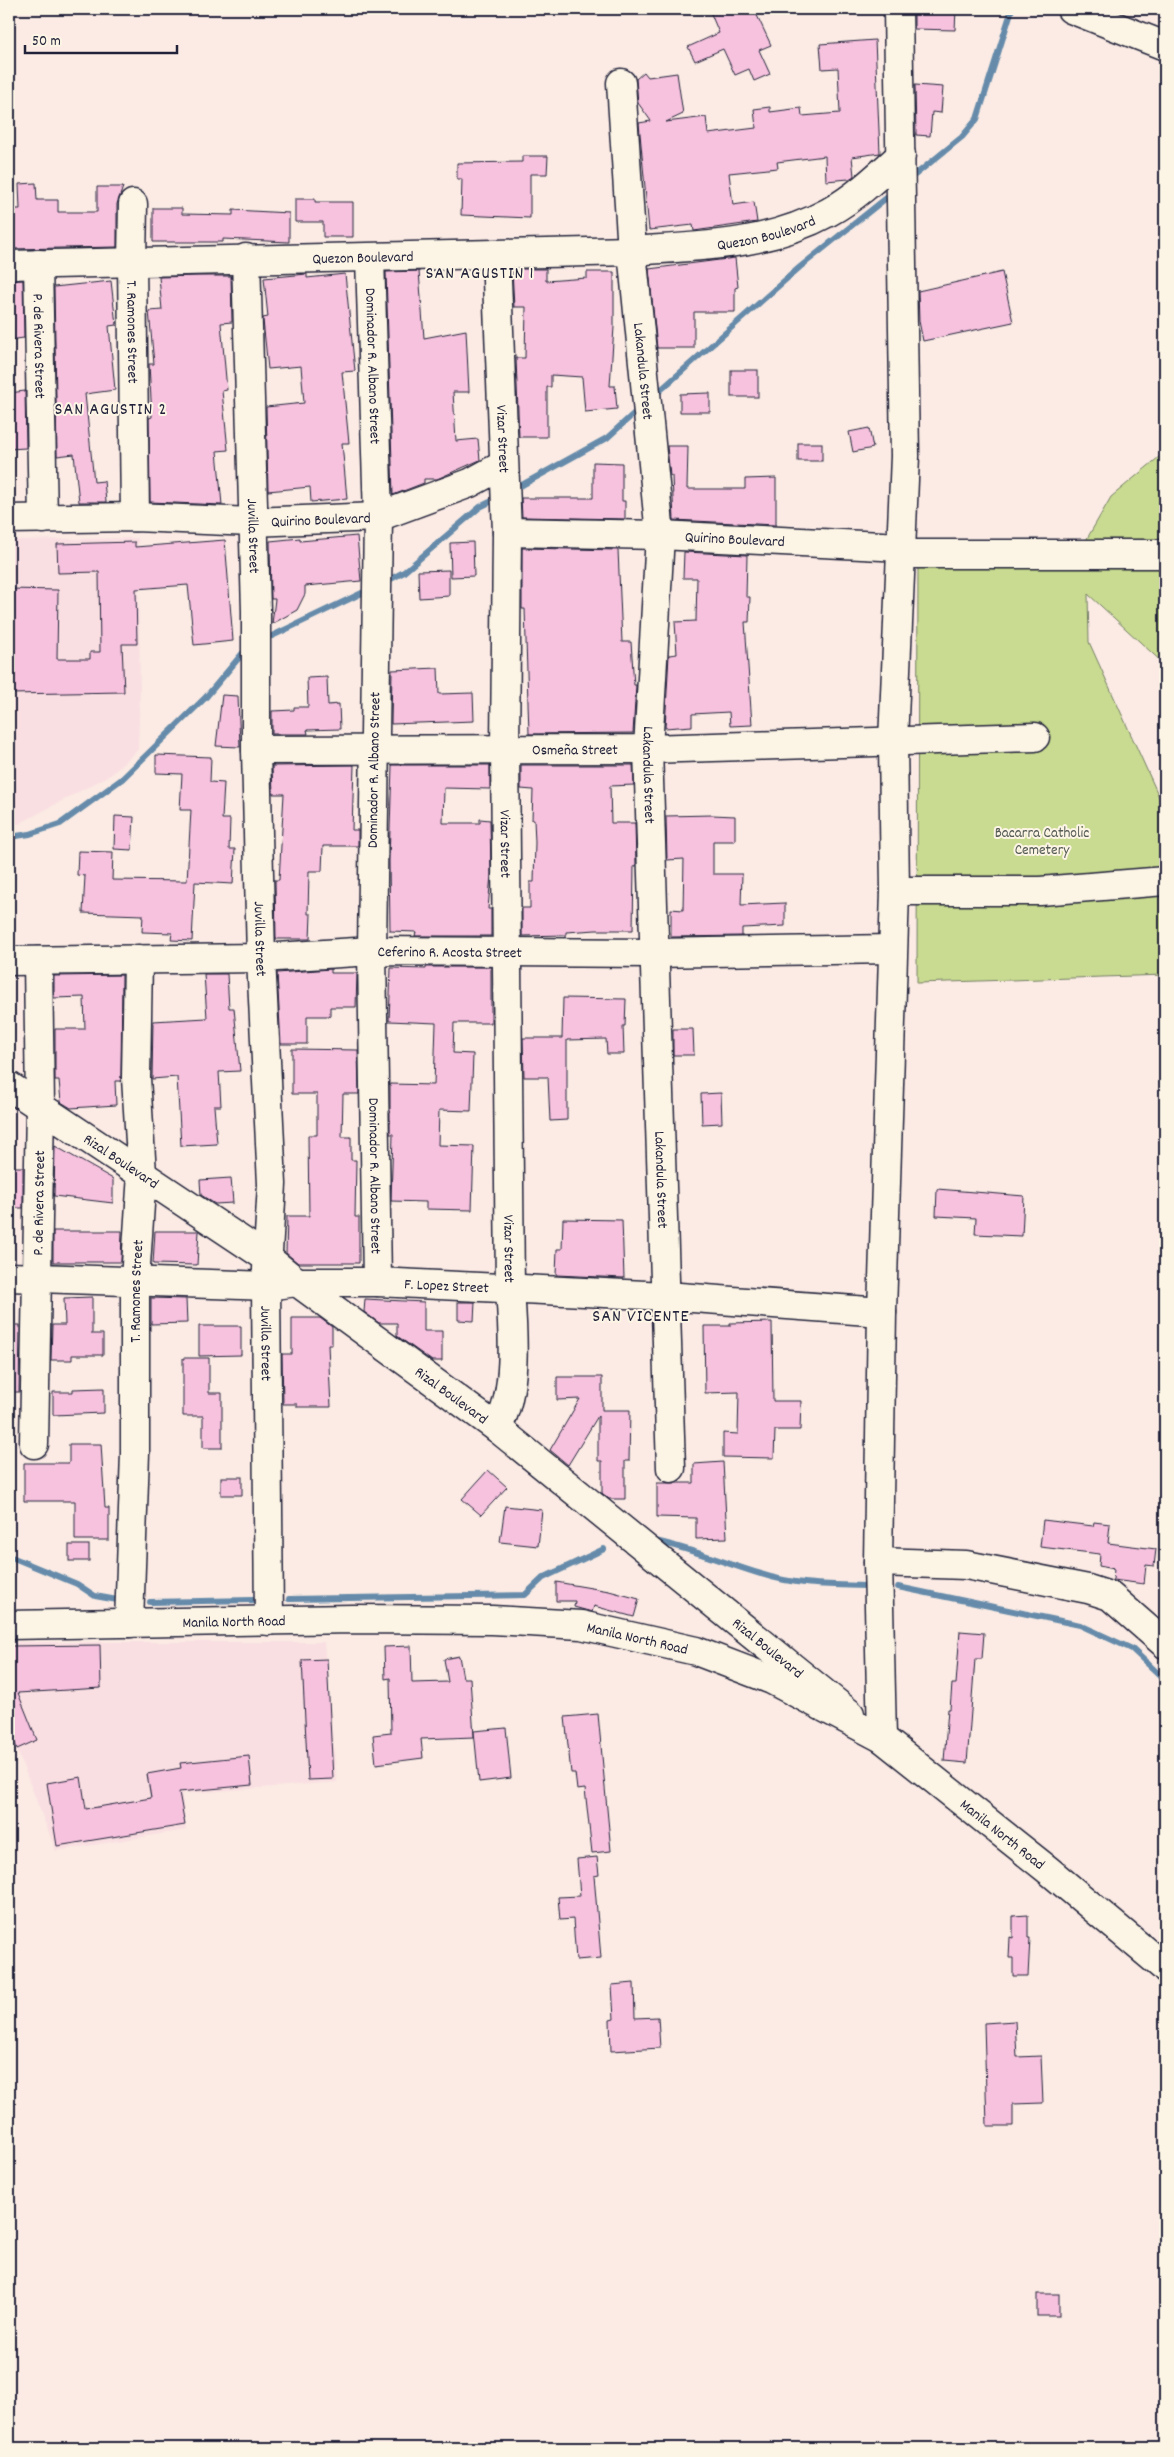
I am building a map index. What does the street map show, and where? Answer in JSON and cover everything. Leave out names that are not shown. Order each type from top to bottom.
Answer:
[{"type":"main road","points":[[877,1735],[882,1312],[894,891],[893,742],[905,456],[898,9]]},
{"type":"main road","points":[[1070,9],[1165,46]]},
{"type":"main road","name":"Lakandula Street","points":[[621,82],[632,251],[660,535],[648,749],[653,953],[671,1468]]},
{"type":"main road","name":"Quezon Boulevard","points":[[9,265],[246,258],[370,258],[632,251],[764,238],[800,227],[831,211],[862,190],[901,155]]},
{"type":"main road","name":"T. Ramones Street","points":[[134,204],[132,262],[135,518]]},
{"type":"main road","name":"Vizar Street","points":[[496,255],[507,532],[505,748],[510,1290],[513,1330],[511,1375],[504,1417],[497,1428]]},
{"type":"main road","name":"Juvilla Street","points":[[246,258],[256,611],[256,750],[261,958],[272,1184],[266,1257],[269,1621]]},
{"type":"main road","name":"Dominador R. Albano Street","points":[[370,258],[378,517],[373,749],[372,951],[377,1282]]},
{"type":"main road","name":"P. de Rivera Street","points":[[38,264],[43,519]]},
{"type":"main road","name":"Quirino Boulevard","points":[[9,519],[135,518],[252,522],[378,517],[470,483],[503,465]]},
{"type":"main road","name":"Quirino Boulevard","points":[[507,532],[660,535],[902,551],[1165,554]]},
{"type":"main road","name":"Osmeña Street","points":[[256,750],[648,749],[1035,737]]},
{"type":"main road","points":[[894,891],[1040,891],[1165,881]]},
{"type":"main road","name":"Ceferino R. Acosta Street","points":[[9,961],[261,958],[372,951],[653,953],[892,949]]},
{"type":"main road","name":"T. Ramones Street","points":[[129,1623],[134,1453],[135,1280],[142,1174],[136,1078],[138,959]]},
{"type":"main road","name":"P. de Rivera Street","points":[[34,1444],[35,1279],[40,1106],[38,961]]},
{"type":"main road","name":"Rizal Boulevard","points":[[9,1086],[266,1257],[297,1282],[497,1428],[877,1735]]},
{"type":"main road","name":"F. Lopez Street","points":[[9,1277],[266,1286],[297,1282],[377,1282],[510,1290],[666,1296],[882,1312]]},
{"type":"main road","points":[[878,1562],[966,1565],[1088,1589],[1110,1596],[1165,1644]]},
{"type":"main road","name":"Manila North Road","points":[[9,1625],[421,1618],[581,1625],[696,1651],[772,1680],[877,1735],[1048,1870],[1165,1968]]},
{"type":"shaded area","points":[[138,538],[140,692],[138,750],[112,774],[19,824],[9,824],[9,540]]},
{"type":"shaded area","points":[[9,1642],[324,1642],[337,1782],[182,1794],[186,1830],[56,1851],[9,1730]]},
{"type":"green space","name":"Bacarra Catholic Cemetery","points":[[1165,452],[1165,665],[1088,594],[1089,642],[1165,810],[1165,975],[917,983],[918,548],[1081,549],[1111,497]]},
{"type":"building","points":[[709,9],[754,9],[771,45],[759,50],[770,74],[754,81],[749,69],[735,75],[723,49],[695,61],[688,47],[719,33]]},
{"type":"building","points":[[914,9],[956,9],[955,30],[914,29]]},
{"type":"building","points":[[875,40],[880,153],[852,157],[854,176],[849,179],[826,181],[825,156],[777,162],[778,168],[729,173],[733,205],[754,202],[757,222],[694,231],[693,225],[649,230],[639,123],[651,121],[638,103],[636,79],[644,72],[648,77],[677,73],[683,114],[666,122],[706,117],[708,134],[756,128],[754,109],[770,107],[770,112],[801,108],[802,116],[840,113],[838,68],[822,69],[820,44]]},
{"type":"building","points":[[915,85],[943,87],[941,113],[932,112],[930,136],[916,135]]},
{"type":"building","points":[[522,156],[548,156],[547,174],[530,174],[530,218],[461,215],[462,179],[457,179],[457,163],[522,162]]},
{"type":"building","points":[[36,183],[37,200],[58,200],[58,212],[97,212],[97,187],[123,187],[117,204],[117,247],[9,249],[9,209],[20,209],[19,184]]},
{"type":"building","points":[[295,199],[315,199],[315,202],[353,202],[353,237],[323,237],[323,222],[295,222]]},
{"type":"building","points":[[153,208],[182,208],[182,214],[233,215],[233,210],[289,213],[289,242],[223,239],[223,242],[153,242]]},
{"type":"building","points":[[735,258],[738,287],[735,288],[735,312],[694,312],[694,348],[657,348],[649,269]]},
{"type":"building","points":[[512,269],[546,269],[546,281],[587,278],[587,272],[614,272],[614,327],[610,386],[615,386],[617,409],[585,412],[582,377],[551,375],[551,387],[547,387],[547,437],[519,437],[516,358],[525,358],[526,307],[514,307]]},
{"type":"building","points":[[419,271],[424,338],[466,330],[469,392],[453,392],[456,441],[478,439],[480,460],[437,479],[424,479],[424,483],[393,495],[386,272]]},
{"type":"building","points":[[1002,272],[1013,322],[923,341],[919,321],[918,291]]},
{"type":"building","points":[[307,274],[307,278],[345,274],[355,371],[342,372],[349,443],[342,443],[347,499],[311,502],[310,487],[268,491],[266,407],[304,403],[301,366],[268,369],[263,320],[263,318],[268,317],[264,278]]},
{"type":"building","points":[[231,276],[232,322],[221,323],[227,390],[222,391],[228,450],[217,451],[222,505],[150,502],[149,418],[152,417],[149,364],[154,364],[149,311],[162,310],[159,277]]},
{"type":"building","points":[[23,280],[24,338],[9,340],[9,281]]},
{"type":"building","points":[[111,281],[116,325],[109,326],[115,390],[85,394],[94,482],[104,481],[106,502],[79,502],[74,454],[57,456],[54,287]]},
{"type":"building","points":[[731,370],[758,370],[758,397],[731,397]]},
{"type":"building","points":[[25,391],[26,448],[9,449],[9,393]]},
{"type":"building","points":[[710,393],[710,412],[680,412],[680,394]]},
{"type":"building","points":[[869,428],[873,448],[853,452],[849,432]]},
{"type":"building","points":[[798,443],[822,443],[822,461],[798,461]]},
{"type":"building","points":[[667,446],[688,446],[687,489],[745,489],[745,479],[776,478],[776,525],[674,520],[672,476],[670,476]]},
{"type":"building","points":[[593,462],[622,463],[622,501],[625,501],[625,519],[522,517],[521,498],[593,498]]},
{"type":"building","points":[[357,536],[361,581],[305,586],[305,594],[297,610],[272,624],[275,599],[271,599],[270,541],[300,538],[300,541]]},
{"type":"building","points":[[225,540],[233,641],[194,645],[188,585],[136,589],[137,644],[122,644],[124,692],[9,694],[9,589],[58,590],[57,659],[90,659],[90,652],[100,652],[99,572],[58,573],[57,544],[135,542],[135,547]]},
{"type":"building","points":[[473,542],[474,576],[451,577],[450,543]]},
{"type":"building","points":[[522,548],[618,550],[622,642],[631,642],[634,685],[636,685],[633,733],[529,734],[525,609],[522,609]]},
{"type":"building","points":[[684,552],[747,555],[746,597],[750,597],[749,622],[745,622],[752,725],[730,726],[729,712],[692,714],[692,726],[665,728],[669,655],[677,654],[675,622],[696,621],[697,578],[683,578]]},
{"type":"building","points":[[449,570],[449,596],[419,598],[418,571]]},
{"type":"building","points":[[438,668],[439,694],[473,693],[474,721],[391,724],[392,670]]},
{"type":"building","points":[[327,677],[328,705],[339,704],[340,729],[307,730],[308,734],[272,734],[272,711],[294,710],[294,707],[308,707],[307,678]]},
{"type":"building","points":[[222,695],[238,696],[240,747],[216,746]]},
{"type":"building","points":[[156,755],[211,757],[210,782],[224,783],[222,819],[230,819],[229,849],[235,849],[233,884],[195,882],[192,941],[171,940],[172,933],[142,932],[143,915],[83,913],[85,876],[77,875],[78,851],[113,852],[112,880],[187,881],[191,810],[180,810],[182,774],[156,773]]},
{"type":"building","points":[[354,765],[352,830],[358,830],[358,846],[323,846],[322,871],[309,871],[308,914],[311,914],[310,939],[276,939],[275,880],[279,880],[284,794],[273,794],[272,766]]},
{"type":"building","points":[[392,765],[490,765],[490,789],[444,788],[443,823],[480,823],[480,819],[490,820],[491,874],[488,909],[491,909],[491,936],[415,936],[416,932],[390,931],[389,861]]},
{"type":"building","points":[[521,765],[633,765],[634,785],[610,786],[611,823],[635,823],[636,866],[634,866],[633,930],[596,930],[566,932],[566,935],[522,936],[522,908],[530,908],[530,882],[534,882],[535,842],[534,820],[532,820],[533,790],[521,789]]},
{"type":"building","points":[[115,816],[134,817],[132,850],[114,849]]},
{"type":"building","points":[[666,816],[735,816],[735,841],[713,841],[713,874],[742,874],[741,905],[785,903],[785,926],[742,928],[742,936],[671,937],[671,909],[683,910],[684,859],[667,860]]},
{"type":"building","points":[[426,967],[491,967],[491,1023],[454,1023],[453,1053],[473,1054],[471,1111],[439,1110],[438,1145],[474,1146],[472,1210],[426,1209],[426,1202],[391,1201],[393,1134],[390,1134],[390,1084],[434,1085],[436,1023],[389,1021],[391,968],[426,969]]},
{"type":"building","points":[[331,969],[331,973],[357,973],[356,1007],[330,1007],[330,1016],[307,1016],[307,1044],[281,1044],[277,973]]},
{"type":"building","points":[[204,974],[227,974],[229,1008],[234,1008],[240,1071],[219,1072],[221,1106],[214,1106],[217,1144],[181,1146],[177,1077],[152,1079],[153,1021],[207,1018]]},
{"type":"building","points":[[122,975],[121,1081],[115,1081],[116,1105],[71,1108],[61,1102],[59,1080],[55,1080],[55,1029],[85,1029],[84,997],[54,998],[54,976]]},
{"type":"building","points":[[563,998],[626,999],[625,1026],[623,1026],[624,1054],[607,1054],[606,1039],[567,1040],[567,1120],[550,1121],[548,1077],[524,1077],[523,1038],[562,1038]]},
{"type":"building","points":[[673,1029],[693,1029],[694,1055],[673,1055]]},
{"type":"building","points":[[292,1049],[358,1050],[359,1094],[343,1094],[342,1137],[351,1137],[351,1160],[356,1160],[355,1217],[359,1217],[359,1263],[298,1263],[286,1253],[287,1216],[309,1216],[308,1135],[317,1135],[317,1094],[292,1094]]},
{"type":"building","points":[[721,1093],[722,1123],[702,1124],[701,1094]]},
{"type":"building","points":[[55,1146],[113,1179],[113,1203],[54,1196]]},
{"type":"building","points":[[9,1167],[23,1167],[23,1208],[9,1208]]},
{"type":"building","points":[[231,1178],[233,1203],[215,1204],[201,1195],[200,1180]]},
{"type":"building","points":[[937,1189],[1024,1196],[1022,1236],[975,1234],[976,1218],[936,1216]]},
{"type":"building","points":[[563,1219],[622,1220],[624,1278],[556,1275],[557,1249],[562,1249]]},
{"type":"building","points":[[53,1231],[122,1231],[121,1262],[53,1262]]},
{"type":"building","points":[[155,1231],[199,1231],[197,1265],[153,1264]]},
{"type":"building","points":[[92,1297],[92,1334],[103,1334],[103,1355],[72,1355],[72,1360],[51,1360],[52,1325],[65,1325],[64,1298]]},
{"type":"building","points":[[151,1298],[186,1299],[187,1323],[151,1324]]},
{"type":"building","points":[[365,1299],[424,1302],[424,1331],[442,1331],[442,1361],[432,1361],[397,1336],[397,1323],[379,1323],[364,1312]]},
{"type":"building","points":[[458,1302],[475,1302],[474,1321],[458,1320]]},
{"type":"building","points":[[292,1318],[320,1318],[332,1327],[332,1345],[328,1345],[331,1407],[297,1407],[297,1404],[283,1404],[282,1354],[292,1354]]},
{"type":"building","points":[[772,1322],[773,1401],[801,1401],[800,1430],[775,1430],[774,1458],[723,1457],[723,1433],[738,1434],[739,1392],[705,1393],[704,1326],[730,1326],[730,1323]]},
{"type":"building","points":[[9,1325],[20,1325],[19,1392],[9,1392]]},
{"type":"building","points":[[199,1326],[241,1326],[241,1355],[199,1356]]},
{"type":"building","points":[[183,1358],[209,1358],[209,1393],[222,1393],[222,1448],[203,1448],[203,1416],[183,1416]]},
{"type":"building","points":[[557,1377],[602,1377],[602,1410],[630,1410],[629,1461],[625,1461],[625,1499],[609,1499],[602,1493],[602,1461],[598,1461],[598,1416],[568,1465],[550,1450],[580,1399],[557,1400]]},
{"type":"building","points":[[104,1388],[104,1413],[53,1415],[53,1392],[73,1392],[73,1389]]},
{"type":"building","points":[[69,1444],[101,1444],[105,1508],[109,1508],[109,1540],[75,1540],[75,1501],[24,1501],[24,1463],[69,1463]]},
{"type":"building","points":[[723,1462],[727,1538],[696,1539],[696,1518],[657,1517],[657,1483],[694,1483],[694,1464]]},
{"type":"building","points":[[488,1470],[507,1487],[481,1515],[462,1499]]},
{"type":"building","points":[[221,1477],[242,1477],[242,1495],[221,1495]]},
{"type":"building","points":[[505,1506],[542,1510],[538,1546],[500,1542]]},
{"type":"building","points":[[1043,1520],[1093,1526],[1094,1522],[1110,1524],[1108,1543],[1156,1549],[1154,1566],[1146,1565],[1144,1584],[1113,1580],[1114,1569],[1099,1566],[1100,1554],[1040,1547]]},
{"type":"building","points":[[69,1545],[89,1545],[89,1561],[69,1561]]},
{"type":"building","points":[[556,1582],[609,1591],[639,1599],[634,1617],[594,1606],[592,1612],[574,1607],[575,1601],[556,1601]]},
{"type":"building","points":[[960,1631],[984,1633],[982,1659],[975,1659],[967,1763],[944,1761],[948,1709],[950,1709],[952,1684],[956,1684]]},
{"type":"building","points":[[100,1645],[101,1688],[18,1693],[37,1740],[17,1749],[9,1726],[9,1646]]},
{"type":"building","points":[[411,1646],[412,1683],[448,1682],[444,1659],[459,1656],[463,1678],[470,1678],[474,1737],[421,1739],[423,1758],[376,1764],[373,1735],[391,1733],[390,1678],[385,1679],[384,1647]]},
{"type":"building","points":[[327,1659],[333,1779],[308,1780],[302,1660]]},
{"type":"building","points":[[598,1714],[611,1851],[592,1853],[585,1789],[577,1790],[575,1773],[571,1773],[565,1717]]},
{"type":"building","points":[[506,1728],[511,1778],[479,1782],[474,1731]]},
{"type":"building","points":[[249,1756],[252,1785],[179,1792],[185,1825],[57,1846],[47,1783],[81,1777],[86,1809],[151,1798],[147,1774],[181,1768],[180,1763]]},
{"type":"building","points":[[597,1857],[599,1875],[594,1876],[601,1958],[576,1960],[573,1919],[560,1920],[558,1897],[580,1896],[577,1859]]},
{"type":"building","points":[[1028,1915],[1028,1938],[1030,1938],[1028,1976],[1013,1976],[1013,1958],[1009,1958],[1010,1937],[1013,1938],[1013,1916]]},
{"type":"building","points":[[634,1983],[635,2018],[658,2017],[660,2048],[611,2051],[610,2020],[614,2019],[612,1985]]},
{"type":"building","points":[[1015,2021],[1017,2057],[1041,2056],[1043,2103],[1013,2104],[1013,2126],[987,2126],[984,2023]]},
{"type":"building","points":[[1037,2294],[1059,2294],[1059,2316],[1037,2316]]},
{"type":"waterway","points":[[910,179],[962,137],[977,119],[1012,9]]},
{"type":"waterway","points":[[655,395],[800,267],[890,195]]},
{"type":"waterway","points":[[522,485],[607,438],[640,408]]},
{"type":"waterway","points":[[387,581],[404,572],[480,507],[494,500]]},
{"type":"waterway","points":[[272,636],[364,592]]},
{"type":"waterway","points":[[9,837],[30,834],[60,824],[122,779],[206,697],[247,648]]},
{"type":"waterway","points":[[651,1540],[693,1551],[788,1581],[872,1586]]},
{"type":"waterway","points":[[289,1599],[525,1595],[543,1578],[604,1549]]},
{"type":"waterway","points":[[9,1556],[77,1584],[95,1596],[123,1601]]},
{"type":"waterway","points":[[898,1587],[1080,1625],[1132,1649],[1165,1680]]},
{"type":"waterway","points":[[150,1602],[253,1600]]},
{"type":"district","name":"SAN AGUSTIN 1","points":[[480,272]]},
{"type":"district","name":"SAN AGUSTIN 2","points":[[111,408]]},
{"type":"district","name":"SAN VICENTE","points":[[641,1315]]}]
